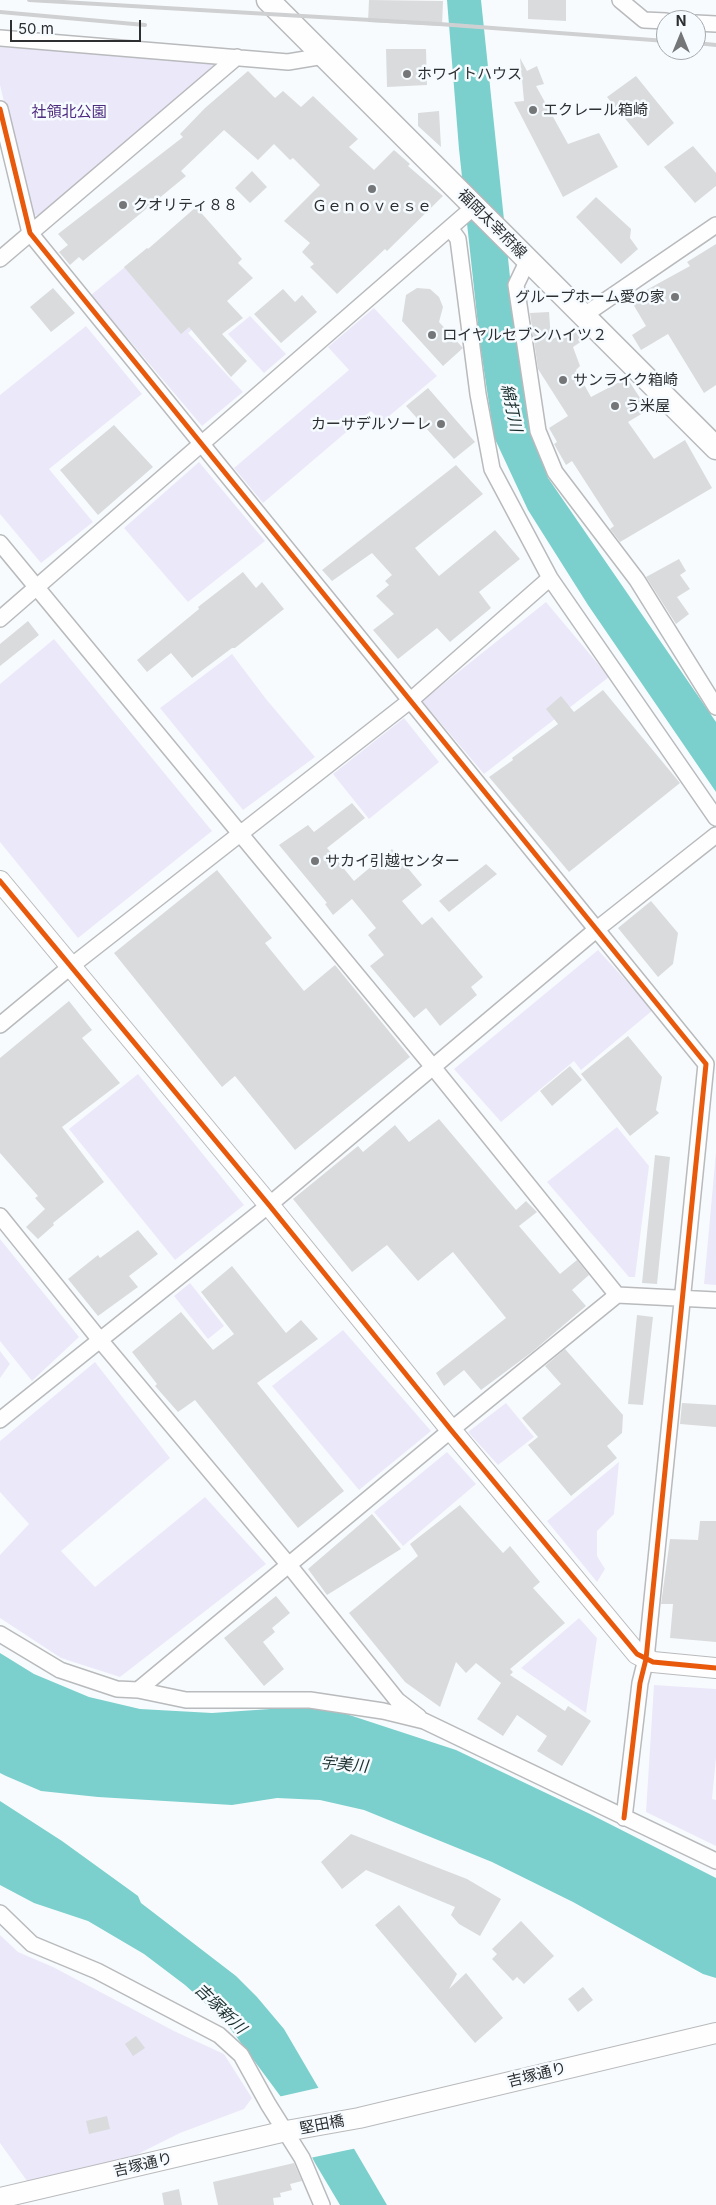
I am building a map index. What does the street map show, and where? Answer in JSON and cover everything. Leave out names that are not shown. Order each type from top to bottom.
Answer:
[{"type":"main road","name":"福岡太宰府線","points":[[268,0],[458,189],[469,211],[524,256],[716,448]]},
{"type":"street","points":[[620,0],[644,20],[656,21]]},
{"type":"street","points":[[0,38],[288,62],[324,56]]},
{"type":"street","points":[[0,259],[237,57]]},
{"type":"street","points":[[0,109],[30,233],[597,929],[711,1063],[683,1297],[646,1659],[640,1683],[624,1818]]},
{"type":"street","points":[[0,619],[37,589],[200,444],[469,211]]},
{"type":"street","points":[[583,316],[716,225]]},
{"type":"street","points":[[450,228],[458,239],[478,394],[492,469],[550,578],[716,818]]},
{"type":"street","points":[[524,256],[516,285],[538,431],[555,472],[637,580],[716,707]]},
{"type":"street","points":[[0,543],[433,1067],[617,1295]]},
{"type":"street","points":[[0,1025],[70,967],[411,700],[550,578]]},
{"type":"street","points":[[0,1420],[269,1205],[597,929],[716,835]]},
{"type":"street","points":[[0,882],[269,1205],[451,1430],[637,1654],[653,1662],[716,1668]]},
{"type":"street","points":[[0,1216],[100,1340],[288,1564],[397,1700],[424,1721],[716,1862]]},
{"type":"street","points":[[138,1690],[288,1564],[617,1295],[716,1300]]},
{"type":"street","points":[[0,1634],[60,1670],[117,1689],[138,1690],[186,1700],[310,1700],[383,1711],[424,1721]]},
{"type":"street","points":[[0,1913],[32,1944],[97,1971],[219,2035],[241,2055],[302,2158],[322,2205]]},
{"type":"street","name":"吉塚通り","points":[[358,2118],[716,2034]]},
{"type":"street","name":"堅田橋","points":[[286,2132],[358,2118]]},
{"type":"street","name":"吉塚通り","points":[[0,2198],[30,2198],[286,2132]]},
{"type":"green space","name":"社領北公園","points":[[0,47],[219,61],[219,66],[40,215],[31,216],[0,85]]},
{"type":"green space","points":[[148,248],[208,316],[188,333],[243,392],[202,426],[91,295]]},
{"type":"green space","points":[[374,308],[437,376],[382,422],[371,411],[263,503],[234,468],[349,370],[328,347]]},
{"type":"green space","points":[[250,316],[286,354],[264,373],[228,334]]},
{"type":"green space","points":[[86,326],[142,394],[49,469],[93,522],[41,563],[0,514],[0,395]]},
{"type":"green space","points":[[199,462],[265,541],[188,602],[124,528]]},
{"type":"green space","points":[[546,602],[609,677],[484,774],[422,701]]},
{"type":"green space","points":[[54,639],[212,831],[78,938],[0,842],[0,684]]},
{"type":"green space","points":[[232,654],[266,699],[315,757],[243,810],[160,708]]},
{"type":"green space","points":[[404,718],[439,762],[369,819],[333,774]]},
{"type":"green space","points":[[598,950],[653,1010],[581,1070],[574,1061],[501,1122],[454,1069]]},
{"type":"green space","points":[[138,1074],[244,1205],[175,1260],[69,1129]]},
{"type":"green space","points":[[617,1127],[649,1166],[635,1277],[629,1277],[547,1182]]},
{"type":"green space","points":[[716,1152],[716,1285],[704,1284]]},
{"type":"green space","points":[[0,1239],[79,1337],[32,1381],[0,1341]]},
{"type":"green space","points":[[190,1283],[224,1326],[208,1339],[174,1296]]},
{"type":"green space","points":[[343,1330],[431,1431],[359,1490],[272,1386]]},
{"type":"green space","points":[[0,1351],[10,1364],[0,1378]]},
{"type":"green space","points":[[95,1362],[170,1458],[61,1551],[95,1587],[205,1497],[266,1564],[120,1677],[61,1658],[0,1618],[0,1555],[29,1524],[0,1492],[0,1441]]},
{"type":"green space","points":[[506,1403],[534,1437],[498,1465],[468,1432]]},
{"type":"green space","points":[[447,1452],[476,1484],[403,1546],[374,1512]]},
{"type":"green space","points":[[619,1462],[614,1514],[597,1531],[597,1556],[605,1569],[597,1582],[547,1521]]},
{"type":"green space","points":[[579,1618],[597,1638],[586,1713],[521,1668]]},
{"type":"green space","points":[[654,1685],[716,1689],[716,1758],[712,1799],[716,1800],[716,1846],[646,1812]]},
{"type":"green space","points":[[0,1935],[18,1952],[53,1967],[174,2031],[224,2054],[252,2098],[244,2109],[180,2133],[132,2157],[57,2176],[27,2181],[0,2143]]},
{"type":"water","name":"綿打川","points":[[447,0],[481,0],[517,344],[531,432],[548,478],[716,722],[716,792],[588,605],[528,510],[494,437],[480,344],[459,149]]},
{"type":"water","name":"宇美川","points":[[0,1653],[34,1674],[89,1697],[140,1709],[212,1713],[299,1707],[334,1710],[456,1750],[590,1814],[716,1878],[716,1978],[703,1974],[573,1902],[492,1862],[364,1810],[320,1800],[277,1798],[232,1805],[98,1797],[41,1791],[6,1776],[0,1773]]},
{"type":"water","name":"吉塚新川","points":[[0,1801],[62,1841],[138,1896],[141,1903],[236,1976],[257,1997],[284,2029],[387,2205],[340,2205],[315,2163],[281,2097],[224,2020],[185,1985],[144,1954],[88,1921],[34,1903],[0,1885]]},
{"type":"pier","points":[[322,2087],[357,2148],[310,2158],[278,2097]]},
{"type":"building","points":[[369,0],[443,1],[442,26],[368,22]]},
{"type":"building","points":[[528,0],[566,0],[566,21],[528,19]]},
{"type":"building","name":"ホワイトハウス","points":[[386,49],[426,49],[427,85],[387,87]]},
{"type":"building","name":"エクレール箱崎","points":[[520,58],[527,71],[537,66],[544,84],[536,86],[568,144],[599,133],[618,167],[563,197],[514,102],[524,101]]},
{"type":"building","points":[[248,71],[275,98],[283,91],[301,107],[313,96],[358,139],[349,147],[374,170],[394,150],[410,164],[408,166],[443,196],[387,251],[385,249],[337,294],[310,267],[314,264],[302,252],[310,243],[284,221],[320,185],[293,158],[290,160],[274,144],[258,160],[224,130],[181,171],[186,176],[83,261],[79,257],[70,265],[59,252],[68,245],[58,234],[183,137],[180,134],[205,108]]},
{"type":"building","points":[[636,76],[674,123],[648,146],[607,97]]},
{"type":"building","points":[[439,111],[441,147],[418,126],[418,113]]},
{"type":"building","points":[[693,146],[716,173],[716,186],[695,203],[664,167]]},
{"type":"building","points":[[252,171],[267,187],[250,203],[235,188]]},
{"type":"building","points":[[596,197],[631,229],[630,238],[638,249],[621,264],[576,217]]},
{"type":"building","points":[[196,207],[242,259],[238,263],[253,278],[227,301],[243,318],[222,334],[247,361],[231,377],[189,327],[181,334],[124,267],[148,249]]},
{"type":"building","name":"グループホーム愛の家","points":[[716,244],[716,385],[704,393],[668,334],[641,350],[632,335],[646,326],[630,299],[690,266],[687,262]]},
{"type":"building","points":[[53,288],[75,313],[51,332],[30,307]]},
{"type":"building","name":"ロイヤルセブンハイツ２","points":[[417,288],[430,289],[439,297],[443,307],[439,322],[463,348],[443,366],[402,321],[406,295]]},
{"type":"building","points":[[283,289],[295,302],[302,295],[317,312],[281,343],[254,314]]},
{"type":"building","points":[[549,312],[551,340],[573,328],[582,341],[573,347],[580,366],[576,370],[591,397],[627,378],[648,410],[628,422],[654,459],[685,440],[712,488],[620,542],[610,529],[614,526],[572,461],[566,465],[554,444],[557,442],[549,428],[568,416],[538,369],[530,313]]},
{"type":"building","name":"カーサデルソーレ","points":[[428,388],[475,442],[454,459],[406,406]]},
{"type":"building","points":[[114,425],[153,467],[98,515],[60,470]]},
{"type":"building","points":[[456,465],[483,494],[415,548],[439,576],[495,530],[520,559],[479,592],[491,608],[450,642],[437,628],[398,659],[373,630],[394,614],[376,596],[389,585],[385,581],[392,575],[372,553],[332,581],[322,570]]},
{"type":"building","points":[[679,559],[686,571],[680,575],[690,589],[677,597],[689,614],[676,624],[646,577]]},
{"type":"building","points":[[243,572],[256,588],[262,582],[284,609],[235,648],[232,648],[192,678],[171,653],[147,672],[137,660],[199,609],[198,607]]},
{"type":"building","points":[[28,621],[39,635],[0,666],[0,644]]},
{"type":"building","points":[[603,690],[680,783],[569,872],[489,777],[558,724],[546,709],[561,696],[574,712]]},
{"type":"building","points":[[352,803],[365,818],[327,848],[354,881],[392,849],[422,885],[402,901],[422,925],[432,917],[483,977],[471,987],[477,995],[440,1026],[426,1008],[414,1018],[370,966],[384,955],[368,935],[376,928],[352,899],[333,915],[325,904],[327,903],[279,845],[308,825],[314,832]]},
{"type":"building","points":[[486,864],[497,874],[449,912],[439,901]]},
{"type":"building","points":[[217,870],[272,938],[265,943],[304,991],[335,965],[410,1057],[295,1150],[235,1076],[222,1087],[114,953]]},
{"type":"building","points":[[651,901],[678,933],[673,964],[658,977],[618,928]]},
{"type":"building","points":[[69,1001],[92,1030],[82,1038],[120,1083],[62,1127],[104,1182],[53,1223],[54,1225],[38,1239],[26,1227],[45,1209],[35,1198],[38,1196],[0,1153],[0,1058]]},
{"type":"building","points":[[628,1036],[662,1077],[656,1110],[659,1113],[630,1136],[581,1074]]},
{"type":"building","points":[[570,1066],[582,1080],[552,1106],[540,1091]]},
{"type":"building","points":[[439,1119],[516,1210],[526,1201],[537,1212],[519,1226],[560,1274],[577,1260],[589,1275],[572,1290],[586,1306],[532,1352],[481,1390],[464,1370],[444,1386],[436,1373],[506,1318],[453,1252],[418,1281],[387,1245],[352,1272],[293,1199],[358,1146],[363,1152],[395,1125],[409,1142]]},
{"type":"building","points":[[655,1155],[670,1157],[657,1284],[642,1283]]},
{"type":"building","points":[[138,1230],[158,1254],[129,1276],[138,1287],[98,1316],[68,1279],[98,1255],[100,1258]]},
{"type":"building","points":[[232,1266],[286,1333],[301,1320],[318,1339],[257,1383],[344,1491],[298,1528],[195,1400],[178,1412],[155,1386],[157,1384],[132,1352],[181,1312],[213,1350],[234,1334],[201,1292]]},
{"type":"building","points":[[637,1315],[653,1317],[643,1405],[628,1404]]},
{"type":"building","points":[[565,1349],[623,1415],[622,1433],[607,1446],[617,1458],[571,1496],[528,1445],[538,1437],[522,1418],[561,1384],[545,1366]]},
{"type":"building","points":[[682,1403],[716,1405],[716,1427],[680,1424]]},
{"type":"building","points":[[460,1505],[503,1553],[510,1546],[540,1582],[533,1588],[565,1623],[510,1669],[513,1672],[510,1675],[565,1711],[568,1706],[591,1721],[562,1766],[537,1751],[547,1736],[517,1715],[503,1736],[477,1719],[501,1683],[476,1663],[466,1673],[456,1662],[440,1707],[405,1682],[349,1613],[418,1556],[410,1544]]},
{"type":"building","points":[[372,1514],[401,1549],[327,1595],[308,1569]]},
{"type":"building","points":[[700,1521],[716,1521],[716,1642],[670,1638],[673,1604],[661,1604],[670,1539],[698,1540]]},
{"type":"building","points":[[276,1596],[290,1613],[272,1628],[275,1632],[263,1642],[284,1669],[264,1686],[224,1638]]},
{"type":"building","points":[[351,1834],[467,1879],[501,1899],[480,1936],[459,1924],[451,1915],[455,1907],[366,1870],[342,1889],[321,1862]]},
{"type":"building","points":[[399,1905],[457,1974],[449,1989],[466,1973],[503,2018],[475,2043],[375,1925]]},
{"type":"building","points":[[521,1921],[554,1956],[524,1984],[517,1977],[513,1981],[492,1959],[497,1954],[492,1949]]},
{"type":"building","points":[[583,1987],[593,2000],[578,2012],[568,1999]]},
{"type":"building","points":[[136,2036],[145,2048],[133,2056],[125,2044]]},
{"type":"building","points":[[107,2116],[110,2129],[89,2134],[86,2121]]},
{"type":"building","points":[[294,2163],[302,2181],[290,2184],[292,2190],[280,2193],[281,2197],[273,2198],[274,2205],[218,2205],[213,2182]]},
{"type":"building","points":[[179,2189],[182,2205],[164,2205],[162,2193]]},
{"type":"railway","points":[[29,0],[439,24],[656,40]]},
{"type":"railway","points":[[0,12],[145,25]]},
{"type":"railway","points":[[706,44],[716,45]]},
{"type":"cycle path","points":[[0,109],[30,233],[706,1064],[646,1659],[640,1683],[624,1818]]},
{"type":"cycle path","points":[[0,881],[269,1205],[451,1430],[637,1654],[653,1662],[716,1668]]},
{"type":"place","name":"ホワイトハウス","points":[[407,74]]},
{"type":"place","name":"エクレール箱崎","points":[[533,110]]},
{"type":"place","name":"Ｇｅｎｏｖｅｓｅ","points":[[372,189]]},
{"type":"place","name":"クオリティ８８","points":[[123,205]]},
{"type":"place","name":"グループホーム愛の家","points":[[675,297]]},
{"type":"place","name":"ロイヤルセブンハイツ２","points":[[432,335]]},
{"type":"place","name":"サンライク箱崎","points":[[563,380]]},
{"type":"place","name":"う米屋","points":[[615,406]]},
{"type":"place","name":"カーサデルソーレ","points":[[441,424]]},
{"type":"place","name":"サカイ引越センター","points":[[315,861]]}]
